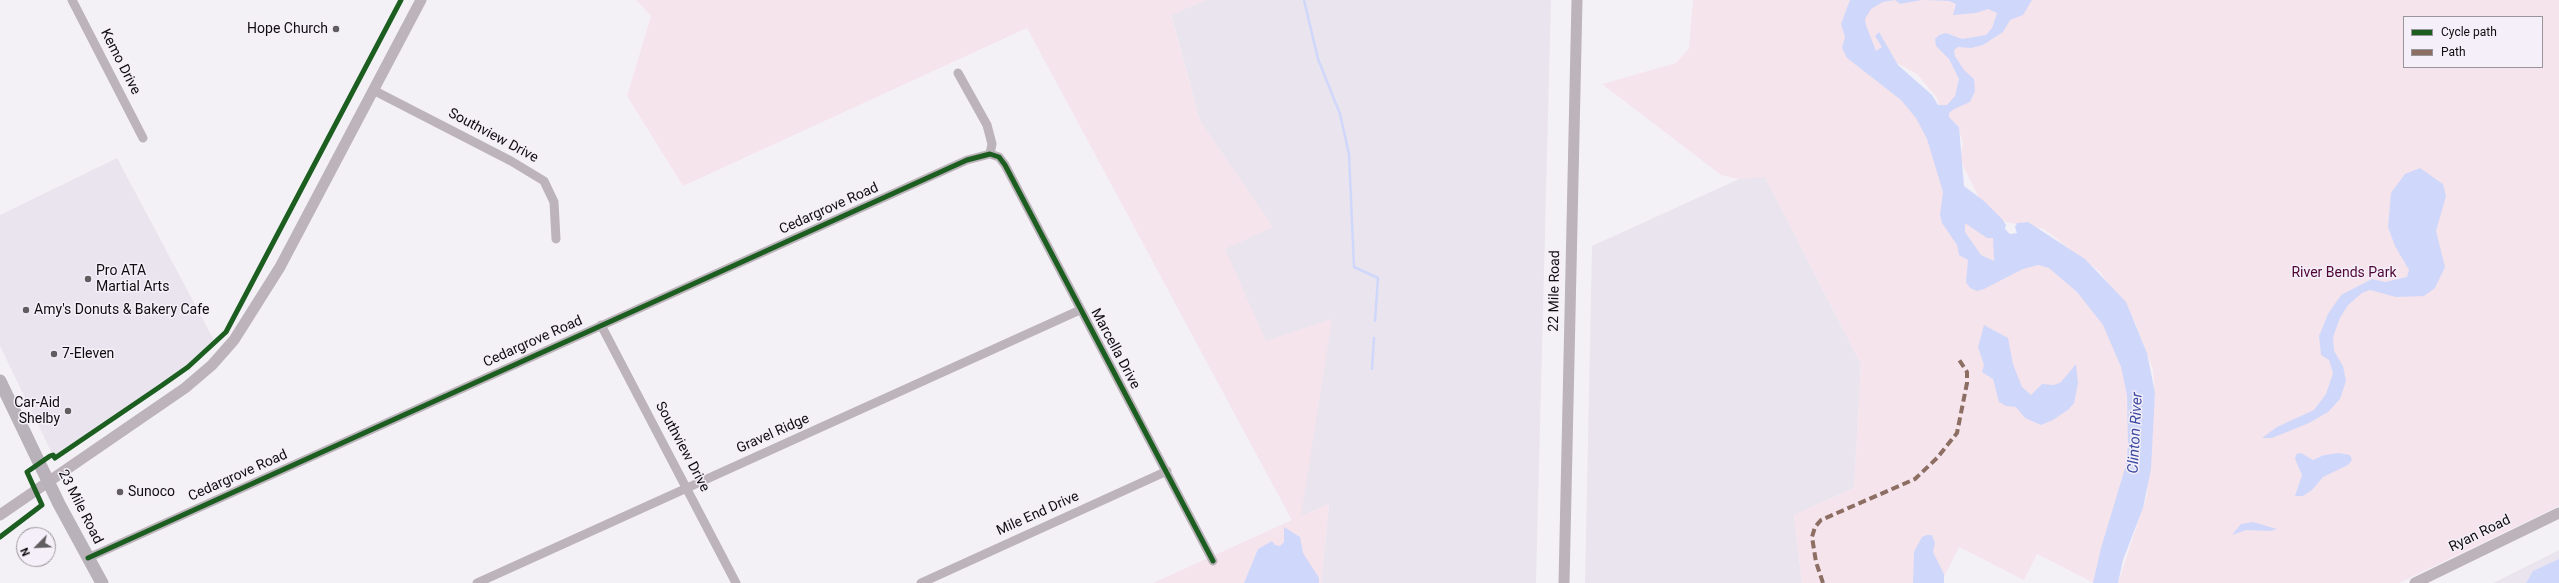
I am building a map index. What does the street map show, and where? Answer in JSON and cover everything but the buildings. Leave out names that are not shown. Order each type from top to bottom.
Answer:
[{"type":"main road","name":"23 Mile Road","points":[[0,381],[48,480],[102,583]]},
{"type":"street","name":"Kemo Drive","points":[[72,0],[143,138]]},
{"type":"street","points":[[0,515],[48,480],[185,388],[212,365],[234,340],[280,268],[422,0]]},
{"type":"street","name":"22 Mile Road","points":[[1564,583],[1577,0]]},
{"type":"street","points":[[958,73],[987,125],[992,144],[990,154]]},
{"type":"street","name":"Southview Drive","points":[[373,90],[511,161],[544,181],[554,202],[556,239]]},
{"type":"street","name":"Marcella Drive","points":[[990,154],[999,158],[1005,165],[1213,561]]},
{"type":"street","name":"Cedargrove Road","points":[[88,558],[968,160],[990,154]]},
{"type":"street","name":"Gravel Ridge","points":[[477,583],[1080,310]]},
{"type":"street","name":"Southview Drive","points":[[601,325],[688,488],[736,583]]},
{"type":"street","name":"Mile End Drive","points":[[921,583],[1167,472]]},
{"type":"street","name":"Ryan Road","points":[[2415,583],[2559,513]]},
{"type":"shaded area","points":[[1207,0],[1551,0],[1536,583],[1321,583],[1329,504],[1292,520],[1161,277],[1272,227],[1200,121],[1171,14]]},
{"type":"shaded area","points":[[117,158],[216,344],[55,460],[0,346],[0,215]]},
{"type":"shaded area","points":[[1761,169],[1861,364],[1854,488],[1794,515],[1802,583],[1585,583],[1592,246]]},
{"type":"shaded area","points":[[2559,550],[2559,583],[2493,583]]},
{"type":"green space","points":[[636,0],[1207,0],[1171,15],[1200,121],[1273,227],[1225,249],[1266,341],[1332,319],[1301,516],[1329,504],[1321,583],[1153,583],[1292,520],[1027,28],[683,186],[627,96],[651,16]]},
{"type":"green space","name":"River Bends Park","points":[[1693,0],[2559,0],[2559,506],[2399,583],[2118,583],[2147,495],[2148,453],[2155,400],[2153,370],[2135,322],[2100,272],[2044,229],[2005,222],[1980,200],[1960,159],[1963,143],[1957,124],[1943,119],[1970,210],[2085,281],[2137,360],[2138,468],[2094,583],[2037,554],[2024,580],[1959,547],[1941,583],[1802,583],[1794,515],[1854,488],[1861,364],[1765,177],[1738,179],[1721,175],[1602,84],[1676,63],[1689,48]],"holes":[[[1864,45],[1917,74],[1937,98],[1942,118]]]},
{"type":"water","name":"Clinton River","points":[[1850,0],[1895,0],[1883,2],[1871,9],[1865,19],[1876,51],[1882,47],[1875,36],[1879,32],[1898,65],[1932,95],[1938,105],[1947,105],[1955,96],[1959,79],[1949,59],[1936,46],[1935,39],[1939,35],[1946,33],[1962,39],[1986,35],[1992,28],[1997,13],[1988,9],[1976,13],[1953,15],[1956,4],[1949,1],[1925,0],[2032,0],[2023,15],[2010,20],[2003,32],[1983,45],[1971,48],[1958,47],[1954,50],[1955,56],[1964,70],[1974,79],[1975,91],[1970,102],[1954,109],[1949,113],[1949,117],[1959,127],[1964,186],[1984,201],[2002,219],[2006,225],[2005,229],[2010,234],[2017,233],[2015,227],[2017,223],[2028,222],[2085,259],[2126,302],[2147,353],[2155,393],[2151,469],[2143,508],[2123,560],[2118,583],[2093,583],[2101,548],[2126,465],[2128,445],[2127,395],[2121,367],[2103,325],[2077,292],[2049,268],[2038,265],[2023,269],[1984,289],[1977,291],[1970,288],[1966,282],[1968,260],[1959,255],[1957,245],[1942,223],[1940,215],[1943,192],[1927,139],[1916,118],[1901,100],[1847,58],[1842,48],[1845,37],[1841,24]],"holes":[[[1965,223],[1987,238],[1993,238],[1994,261],[1981,255],[1965,232]]]},
{"type":"water","points":[[1895,0],[1922,0],[1900,4]]},
{"type":"water","points":[[2420,168],[2443,184],[2446,196],[2436,231],[2445,267],[2435,288],[2424,296],[2396,297],[2370,290],[2362,293],[2348,305],[2340,318],[2333,337],[2334,351],[2343,366],[2346,381],[2340,399],[2328,412],[2309,423],[2272,438],[2262,438],[2277,427],[2314,410],[2326,394],[2333,373],[2329,360],[2321,355],[2319,336],[2328,314],[2341,295],[2372,279],[2385,282],[2407,277],[2409,270],[2395,246],[2388,227],[2391,193],[2405,174]]},
{"type":"water","points":[[1984,325],[2008,338],[2013,364],[2022,387],[2031,395],[2042,384],[2054,385],[2061,382],[2076,364],[2078,383],[2074,403],[2069,409],[2053,420],[2041,425],[2025,418],[2016,407],[2006,406],[1999,402],[1993,379],[1982,372],[1984,365],[1978,347]]},
{"type":"water","points":[[2301,453],[2313,460],[2324,455],[2339,453],[2350,455],[2352,460],[2348,465],[2323,477],[2312,490],[2303,496],[2295,496],[2302,475],[2295,459],[2296,454]]},
{"type":"water","points":[[2253,522],[2277,529],[2270,531],[2246,530],[2232,535],[2241,524]]},
{"type":"water","points":[[1284,527],[1300,537],[1303,553],[1319,578],[1319,583],[1244,583],[1258,549],[1272,541],[1275,545],[1280,546],[1284,542]]},
{"type":"water","points":[[1932,535],[1935,543],[1933,552],[1944,574],[1944,583],[1913,583],[1914,552],[1922,537]]},
{"type":"water","points":[[2559,559],[2559,583],[2526,583],[2533,571]]},
{"type":"waterway","points":[[1304,0],[1318,59],[1340,114],[1349,154],[1354,267],[1378,278],[1375,321]]},
{"type":"waterway","points":[[1372,369],[1374,338]]},
{"type":"marked path","points":[[1823,583],[1816,562],[1812,537],[1815,527],[1821,520],[1915,479],[1937,458],[1957,433],[1967,383],[1967,372],[1958,358]]},
{"type":"cycle path","points":[[0,537],[42,505],[27,472],[50,456],[53,455],[55,458],[161,386],[188,367],[226,332],[401,0]]},
{"type":"cycle path","points":[[88,558],[967,160],[990,154],[999,157],[1005,165],[1213,561]]},
{"type":"place","name":"Hope Church","points":[[336,29]]},
{"type":"place","name":"Pro ATA Martial Arts","points":[[88,279]]},
{"type":"place","name":"Amy's Donuts & Bakery Cafe","points":[[26,310]]},
{"type":"place","name":"7-Eleven","points":[[54,354]]},
{"type":"place","name":"Car-Aid Shelby","points":[[68,411]]},
{"type":"place","name":"Sunoco","points":[[120,492]]}]
